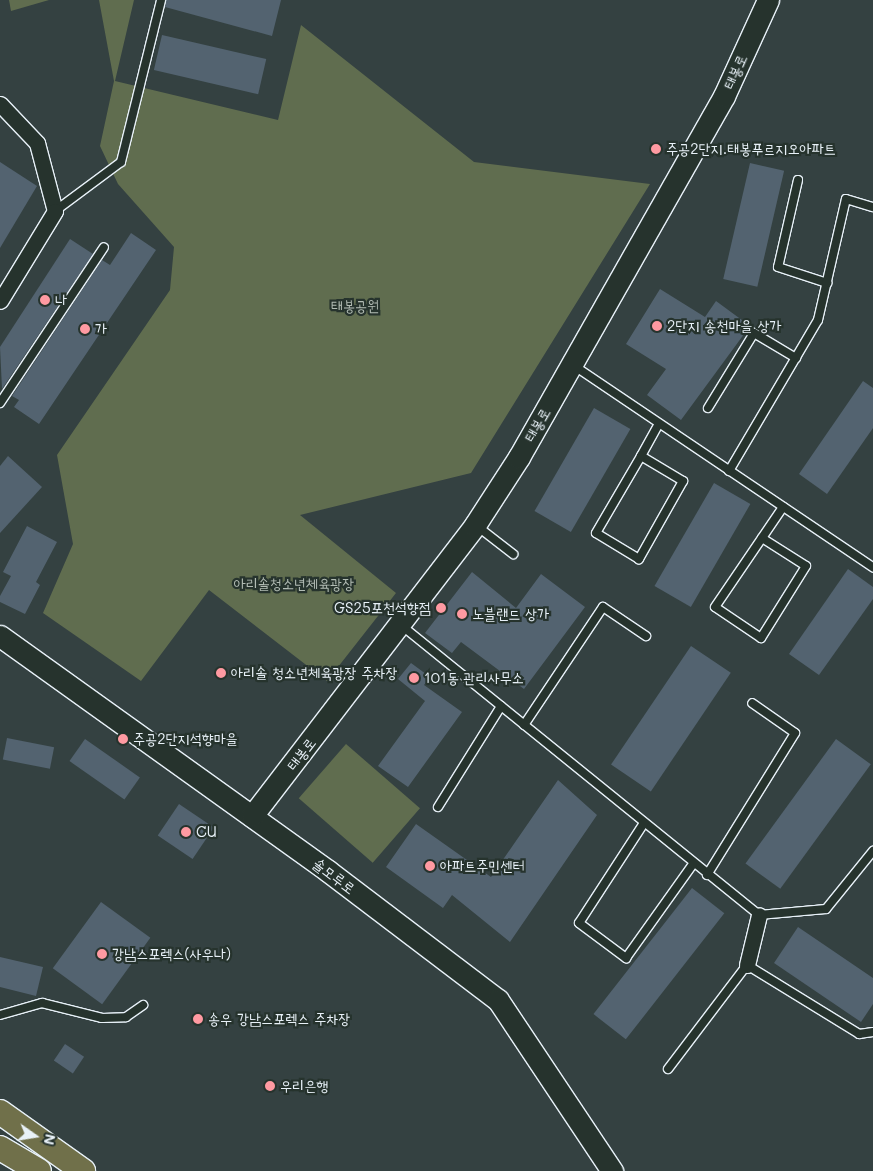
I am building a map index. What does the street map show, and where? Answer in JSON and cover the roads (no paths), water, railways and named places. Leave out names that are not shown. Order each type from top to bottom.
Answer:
[{"type":"main road","name":"태봉로","points":[[252,816],[475,524],[519,457],[724,96],[768,0]]},
{"type":"main road","name":"솔모루로","points":[[0,636],[252,816],[498,1000],[612,1171]]},
{"type":"main road","points":[[0,1112],[83,1171]]},
{"type":"main road","points":[[0,1148],[39,1171]]},
{"type":"street","points":[[0,104],[37,143],[55,211],[0,301]]},
{"type":"street","points":[[747,964],[759,915]]},
{"type":"lane","points":[[55,211],[121,162],[161,0]]},
{"type":"lane","points":[[798,180],[778,267],[827,283]]},
{"type":"lane","points":[[729,471],[818,320],[846,199],[873,207]]},
{"type":"lane","points":[[0,403],[104,247]]},
{"type":"lane","points":[[708,408],[754,333],[796,358]]},
{"type":"lane","points":[[572,364],[873,567]]},
{"type":"lane","points":[[641,456],[684,480],[639,559],[596,533],[659,424]]},
{"type":"lane","points":[[762,538],[806,566],[761,638],[715,607],[783,507]]},
{"type":"lane","points":[[475,524],[513,554]]},
{"type":"lane","points":[[524,725],[602,607],[646,636]]},
{"type":"lane","points":[[400,624],[693,864],[759,915],[826,909],[873,851]]},
{"type":"lane","points":[[707,875],[795,733],[752,703]]},
{"type":"lane","points":[[438,807],[501,706]]},
{"type":"lane","points":[[644,823],[579,923],[626,958],[693,864]]},
{"type":"lane","points":[[668,1069],[747,964],[859,1034],[873,1032]]},
{"type":"lane","points":[[0,1015],[42,1003],[102,1018],[126,1017],[142,1006]]},
{"type":"place","name":"주공2단지.태봉푸르지오아파트","points":[[656,149]]},
{"type":"place","name":"나","points":[[45,300]]},
{"type":"place","name":"2단지 송천마을 상가","points":[[657,326]]},
{"type":"place","name":"가","points":[[85,329]]},
{"type":"place","name":"GS25포천석향점","points":[[441,608]]},
{"type":"place","name":"노블랜드 상가","points":[[462,614]]},
{"type":"place","name":"아리솔 청소년체육광장 주차장","points":[[221,673]]},
{"type":"place","name":"101동 관리사무소","points":[[414,678]]},
{"type":"place","name":"주공2단지석향마을","points":[[123,739]]},
{"type":"place","name":"CU","points":[[186,832]]},
{"type":"place","name":"아파트주민센터","points":[[430,866]]},
{"type":"place","name":"강남스포렉스(사우나)","points":[[102,954]]},
{"type":"place","name":"송우 강남스포렉스 주차장","points":[[198,1019]]},
{"type":"place","name":"우리은행","points":[[270,1086]]},
{"type":"park label","name":"태봉공원","points":[[355,306]]},
{"type":"park label","name":"아리솔청소년체육광장","points":[[294,584]]}]
